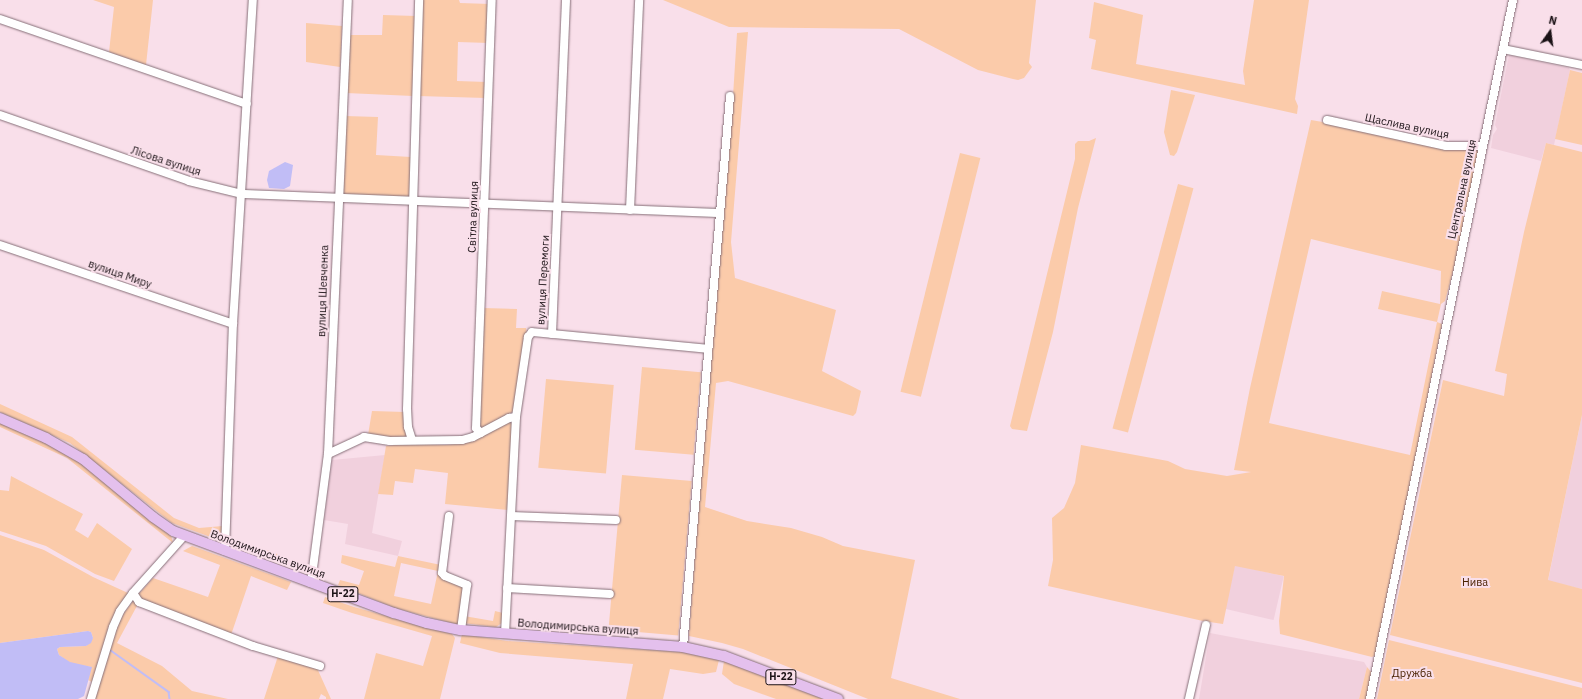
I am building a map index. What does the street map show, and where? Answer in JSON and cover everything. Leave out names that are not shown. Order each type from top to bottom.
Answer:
[{"type":"main road","name":"Володимирська вулиця","points":[[0,418],[46,438],[83,459],[154,517],[184,536],[394,613],[427,623],[461,630],[683,647],[724,656],[838,699]]},
{"type":"street","points":[[226,551],[233,324],[253,0]]},
{"type":"street","name":"вулиця Шевченка","points":[[311,582],[328,454],[338,198],[348,0]]},
{"type":"street","points":[[412,440],[408,428],[407,409],[419,0]]},
{"type":"street","name":"Світла вулиця","points":[[481,433],[476,428],[492,0]]},
{"type":"street","name":"вулиця Перемоги","points":[[505,634],[516,417],[528,337],[532,332],[552,334],[566,0]]},
{"type":"street","points":[[630,210],[639,0]]},
{"type":"street","name":"Центральна вулиця","points":[[1370,699],[1513,0]]},
{"type":"street","points":[[0,18],[247,104]]},
{"type":"street","points":[[1503,49],[1582,65]]},
{"type":"street","points":[[683,647],[730,96]]},
{"type":"street","name":"Лісова вулиця","points":[[0,115],[189,181],[242,194],[720,213]]},
{"type":"street","name":"Щаслива вулиця","points":[[1327,120],[1446,146],[1482,146]]},
{"type":"street","name":"вулиця Миру","points":[[0,245],[233,324]]},
{"type":"street","points":[[552,334],[708,349]]},
{"type":"street","points":[[328,454],[364,437],[390,441],[412,440],[445,442],[462,440],[481,433],[509,418],[516,417]]},
{"type":"street","points":[[449,516],[442,572],[445,576],[468,585],[461,630]]},
{"type":"street","points":[[511,516],[616,520]]},
{"type":"street","points":[[91,699],[113,627],[120,611],[133,593],[184,536]]},
{"type":"street","points":[[507,588],[610,594]]},
{"type":"street","points":[[133,593],[138,602],[253,646],[320,666]]},
{"type":"street","points":[[1189,699],[1206,625]]},
{"type":"shaded area","points":[[1509,55],[1569,68],[1570,70],[1554,145],[1546,143],[1541,161],[1491,148],[1493,135],[1497,129],[1495,125]]},
{"type":"shaded area","points":[[285,162],[293,165],[290,186],[284,189],[269,188],[267,180],[269,171]]},
{"type":"shaded area","points":[[1582,415],[1582,589],[1548,581]]},
{"type":"shaded area","points":[[385,455],[372,533],[402,541],[398,556],[345,544],[348,524],[324,520],[332,460]]},
{"type":"shaded area","points":[[1235,565],[1284,576],[1274,620],[1225,609]]},
{"type":"shaded area","points":[[88,631],[91,632],[93,638],[91,643],[86,646],[60,647],[57,649],[59,655],[70,662],[92,667],[84,696],[78,699],[0,699],[0,643]]},
{"type":"shaded area","points":[[1210,633],[1364,662],[1367,667],[1359,699],[1199,699]]},
{"type":"green space","points":[[93,0],[153,0],[146,65],[109,52],[114,7]]},
{"type":"green space","points":[[421,0],[459,0],[460,3],[490,4],[489,43],[458,42],[457,81],[487,82],[486,98],[418,96]]},
{"type":"green space","points":[[663,0],[1036,0],[1029,63],[1032,67],[1024,78],[1018,80],[978,70],[899,29],[729,27]]},
{"type":"green space","points":[[1254,0],[1309,0],[1295,99],[1298,106],[1297,114],[1091,69],[1096,40],[1089,38],[1094,2],[1143,15],[1136,64],[1245,85],[1243,71]]},
{"type":"green space","points":[[383,15],[416,16],[413,96],[346,93],[349,35],[382,35]]},
{"type":"green space","points":[[306,23],[342,26],[340,67],[306,62]]},
{"type":"green space","points":[[748,32],[731,242],[735,278],[836,310],[822,371],[861,391],[856,413],[853,416],[728,381],[716,383],[705,507],[747,521],[791,528],[822,537],[843,546],[915,560],[891,678],[960,699],[868,699],[743,649],[689,636],[700,481],[737,33]]},
{"type":"green space","points":[[1570,70],[1582,73],[1582,145],[1555,139]]},
{"type":"green space","points":[[1171,90],[1195,95],[1177,152],[1174,156],[1170,155],[1164,132]]},
{"type":"green space","points":[[345,116],[378,117],[376,155],[411,157],[410,198],[341,195]]},
{"type":"green space","points":[[1311,120],[1479,149],[1454,268],[1445,301],[1441,304],[1437,322],[1442,324],[1376,655],[1372,657],[1280,634],[1279,621],[1284,576],[1235,566],[1223,624],[1203,621],[1048,586],[1053,560],[1052,518],[1064,508],[1075,483],[1081,445],[1168,461],[1185,469],[1227,476],[1251,472],[1234,470],[1250,388]],"holes":[[[1311,239],[1441,271],[1440,304],[1382,291],[1378,309],[1437,322],[1410,455],[1269,423]]]},
{"type":"green space","points":[[1096,138],[1078,208],[1053,332],[1027,431],[1012,429],[1010,426],[1075,159],[1075,144],[1078,141],[1089,141]]},
{"type":"green space","name":"Нива","points":[[1546,143],[1582,152],[1582,415],[1548,580],[1582,589],[1582,683],[1390,635],[1443,380],[1504,396],[1507,374],[1495,371],[1524,232]]},
{"type":"green space","points":[[960,153],[980,158],[921,397],[900,392]]},
{"type":"green space","points":[[1178,184],[1193,188],[1128,433],[1113,428]]},
{"type":"green space","points":[[483,308],[517,309],[516,328],[526,328],[527,335],[514,411],[482,430],[479,427]]},
{"type":"green space","points":[[642,367],[701,372],[694,455],[635,450]]},
{"type":"green space","points":[[546,379],[614,385],[606,474],[538,468]]},
{"type":"green space","points":[[0,404],[72,437],[174,518],[199,528],[223,526],[219,540],[172,523],[70,443],[0,412]]},
{"type":"green space","points":[[372,411],[405,412],[409,437],[390,438],[368,435]]},
{"type":"green space","points":[[0,421],[72,455],[171,535],[173,543],[67,458],[0,427]]},
{"type":"green space","points":[[507,422],[513,423],[508,510],[445,504],[448,473],[415,469],[413,483],[395,481],[393,495],[378,494],[386,446],[412,443],[445,445],[462,443]]},
{"type":"green space","points":[[622,475],[692,481],[678,636],[608,629]]},
{"type":"green space","points":[[11,476],[83,514],[75,530],[88,538],[97,523],[132,549],[114,581],[95,574],[46,546],[0,531],[0,490],[9,491]]},
{"type":"green space","points":[[0,535],[44,550],[93,577],[128,593],[117,610],[92,682],[88,680],[91,667],[70,663],[59,655],[57,649],[60,647],[86,646],[93,638],[91,632],[88,631],[0,643]]},
{"type":"green space","points":[[230,537],[289,558],[287,565],[282,564],[283,559],[268,554],[266,558],[229,545]]},
{"type":"green space","points":[[192,546],[291,582],[287,590],[251,576],[231,635],[140,601],[137,596],[153,578],[208,597],[220,565],[183,551]]},
{"type":"green space","points":[[342,555],[395,567],[398,556],[441,565],[440,573],[464,584],[459,625],[395,608],[338,585],[340,580],[359,585],[364,571],[341,563]],"holes":[[[401,563],[438,571],[431,604],[394,596]]]},
{"type":"green space","points":[[325,597],[354,607],[452,634],[455,638],[440,699],[364,699],[376,653],[423,666],[432,636],[323,603]]},
{"type":"green space","points":[[134,600],[138,604],[117,643],[162,666],[192,691],[228,699],[95,699],[117,628],[124,613]]},
{"type":"green space","points":[[495,611],[503,613],[502,623],[496,627],[463,623],[464,616],[493,621]]},
{"type":"green space","points":[[462,634],[507,641],[682,652],[719,660],[716,672],[703,674],[670,669],[663,699],[626,699],[633,664],[500,653],[460,643]]},
{"type":"green space","name":"Дружба","points":[[1389,640],[1582,688],[1582,699],[1377,699]]},
{"type":"green space","points":[[278,656],[317,668],[331,699],[326,699],[326,697],[321,694],[319,699],[264,699]]},
{"type":"green space","points":[[724,661],[823,699],[776,699],[734,684],[722,674]]},
{"type":"green space","points":[[1367,667],[1373,674],[1368,699],[1359,699]]},
{"type":"waterway","points":[[109,649],[169,692],[170,699]]}]
